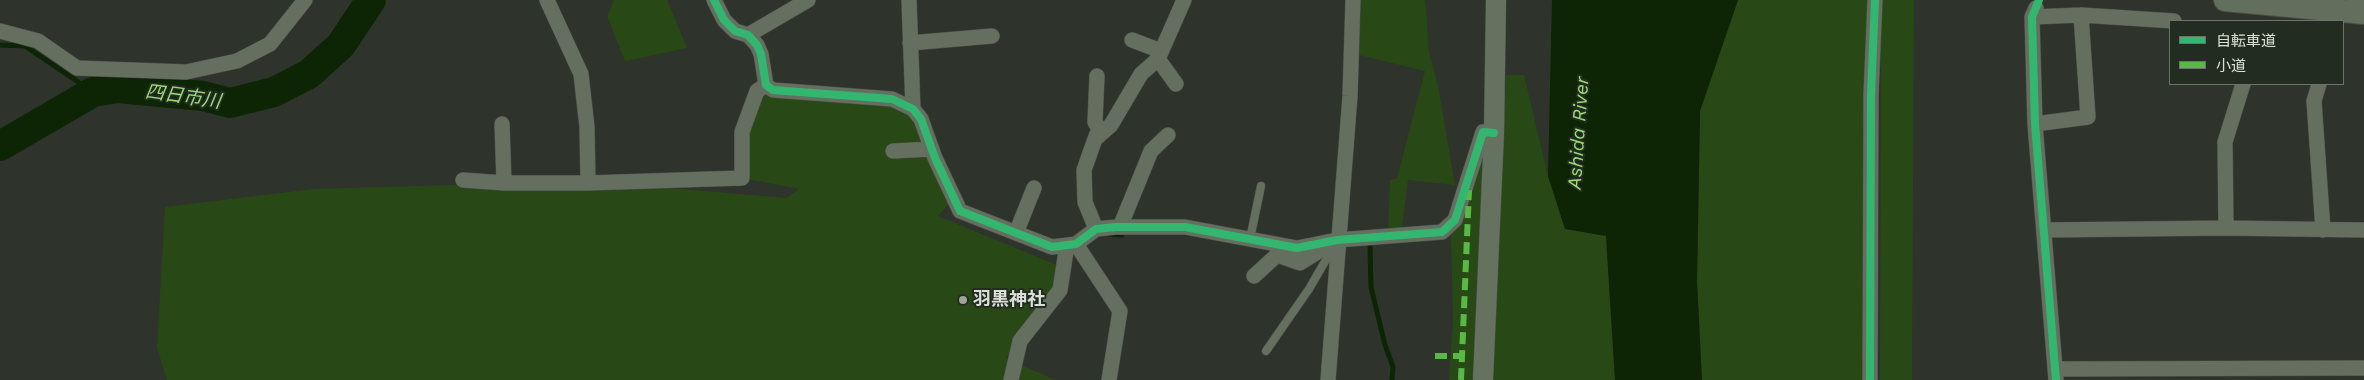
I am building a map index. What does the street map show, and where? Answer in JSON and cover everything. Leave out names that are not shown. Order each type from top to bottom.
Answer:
[{"type":"main road","points":[[2225,0],[2364,13]]},
{"type":"street","points":[[0,32],[38,41],[77,68],[186,72],[237,61],[270,44],[305,0]]},
{"type":"street","points":[[546,0],[581,74],[586,127],[588,183]]},
{"type":"street","points":[[714,0],[724,20],[735,30],[748,35],[757,45],[761,54],[766,86]]},
{"type":"street","points":[[748,35],[808,0]]},
{"type":"street","points":[[909,0],[913,109]]},
{"type":"street","points":[[1094,139],[1112,125],[1142,74],[1160,55],[1184,0]]},
{"type":"street","points":[[1483,380],[1494,133],[1496,0]]},
{"type":"street","points":[[1870,380],[1871,95],[1874,0]]},
{"type":"street","points":[[2354,0],[2364,4]]},
{"type":"street","points":[[1328,380],[1337,240],[1350,96],[1350,2]]},
{"type":"street","points":[[2169,21],[2034,13],[2035,124],[2055,375],[2364,368]]},
{"type":"street","points":[[2035,124],[2088,117],[2081,15]]},
{"type":"street","points":[[2344,22],[2364,20]]},
{"type":"street","points":[[910,43],[992,36]]},
{"type":"street","points":[[1132,40],[1160,55],[1176,84]]},
{"type":"street","points":[[1096,230],[1085,202],[1084,170],[1094,139],[1099,130],[1095,122],[1097,76]]},
{"type":"street","points":[[2226,228],[2225,142],[2243,85]]},
{"type":"street","points":[[2319,85],[2314,101],[2323,230]]},
{"type":"street","points":[[463,180],[504,183],[588,183],[742,178],[742,132],[757,91],[766,86]]},
{"type":"street","points":[[766,86],[773,90],[892,99],[913,109],[921,119],[932,149],[960,211],[1052,248],[1071,245],[1096,230],[1120,227],[1185,227],[1297,248],[1337,240],[1442,232],[1455,220],[1484,132],[1494,133]]},
{"type":"street","points":[[502,124],[504,183]]},
{"type":"street","points":[[1120,227],[1138,167],[1168,135]]},
{"type":"street","points":[[893,151],[932,149]]},
{"type":"street","points":[[1016,233],[1034,188]]},
{"type":"street","points":[[2044,230],[2226,228],[2364,230]]},
{"type":"street","points":[[1254,276],[1277,255],[1300,263],[1337,240]]},
{"type":"street","points":[[1011,380],[1020,340],[1060,290],[1071,245]]},
{"type":"street","points":[[1071,245],[1120,311],[1109,380]]},
{"type":"lane","points":[[1250,239],[1261,186]]},
{"type":"lane","points":[[1266,351],[1309,289],[1337,240]]},
{"type":"shaded area","points":[[614,0],[667,0],[687,48],[625,61],[607,16]]},
{"type":"shaded area","points":[[1361,0],[1425,0],[1429,52],[1438,85],[1455,185],[1408,180],[1401,235],[1388,236],[1390,180],[1397,178],[1425,71],[1359,55]]},
{"type":"shaded area","points":[[1738,0],[1868,0],[1863,380],[1702,380],[1697,282],[1700,111]]},
{"type":"shaded area","points":[[1881,0],[1914,0],[1912,380],[1880,380]]},
{"type":"shaded area","points":[[1506,75],[1524,75],[1548,176],[1565,229],[1606,235],[1615,380],[1492,380]]},
{"type":"shaded area","points":[[773,90],[913,109],[954,197],[938,216],[1064,268],[1060,290],[1006,358],[1055,380],[167,380],[157,348],[165,207],[313,189],[587,181],[786,198],[799,189],[742,178],[752,105]]},
{"type":"shaded area","points":[[1486,153],[1475,380],[1449,380],[1453,319],[1451,236],[1470,175]]},
{"type":"water","name":"Ashida River","points":[[1552,0],[1738,0],[1700,111],[1697,282],[1702,380],[1615,380],[1606,236],[1565,229],[1548,176]]},
{"type":"waterway","name":"四日市川","points":[[0,146],[93,92],[118,88],[203,96],[230,103],[274,92],[309,74],[341,45],[371,0]]},
{"type":"waterway","points":[[0,45],[25,46],[93,92]]},
{"type":"waterway","points":[[1109,234],[1122,235]]},
{"type":"waterway","points":[[1370,247],[1371,287],[1385,345],[1393,367],[1392,380]]},
{"type":"marked path","points":[[1461,380],[1469,190]]},
{"type":"marked path","points":[[1435,356],[1462,356]]},
{"type":"cycle path","points":[[714,0],[724,20],[735,31],[748,35],[757,45],[761,54],[766,85],[773,90],[892,99],[913,109],[921,119],[935,158],[960,211],[1052,247],[1076,244],[1096,229],[1116,227],[1185,227],[1297,248],[1337,240],[1442,232],[1455,220],[1483,132],[1494,133]]},
{"type":"cycle path","points":[[1870,380],[1871,95],[1875,0]]},
{"type":"cycle path","points":[[2039,0],[2032,17],[2035,124],[2056,380]]},
{"type":"place","name":"羽黒神社","points":[[963,300]]}]
